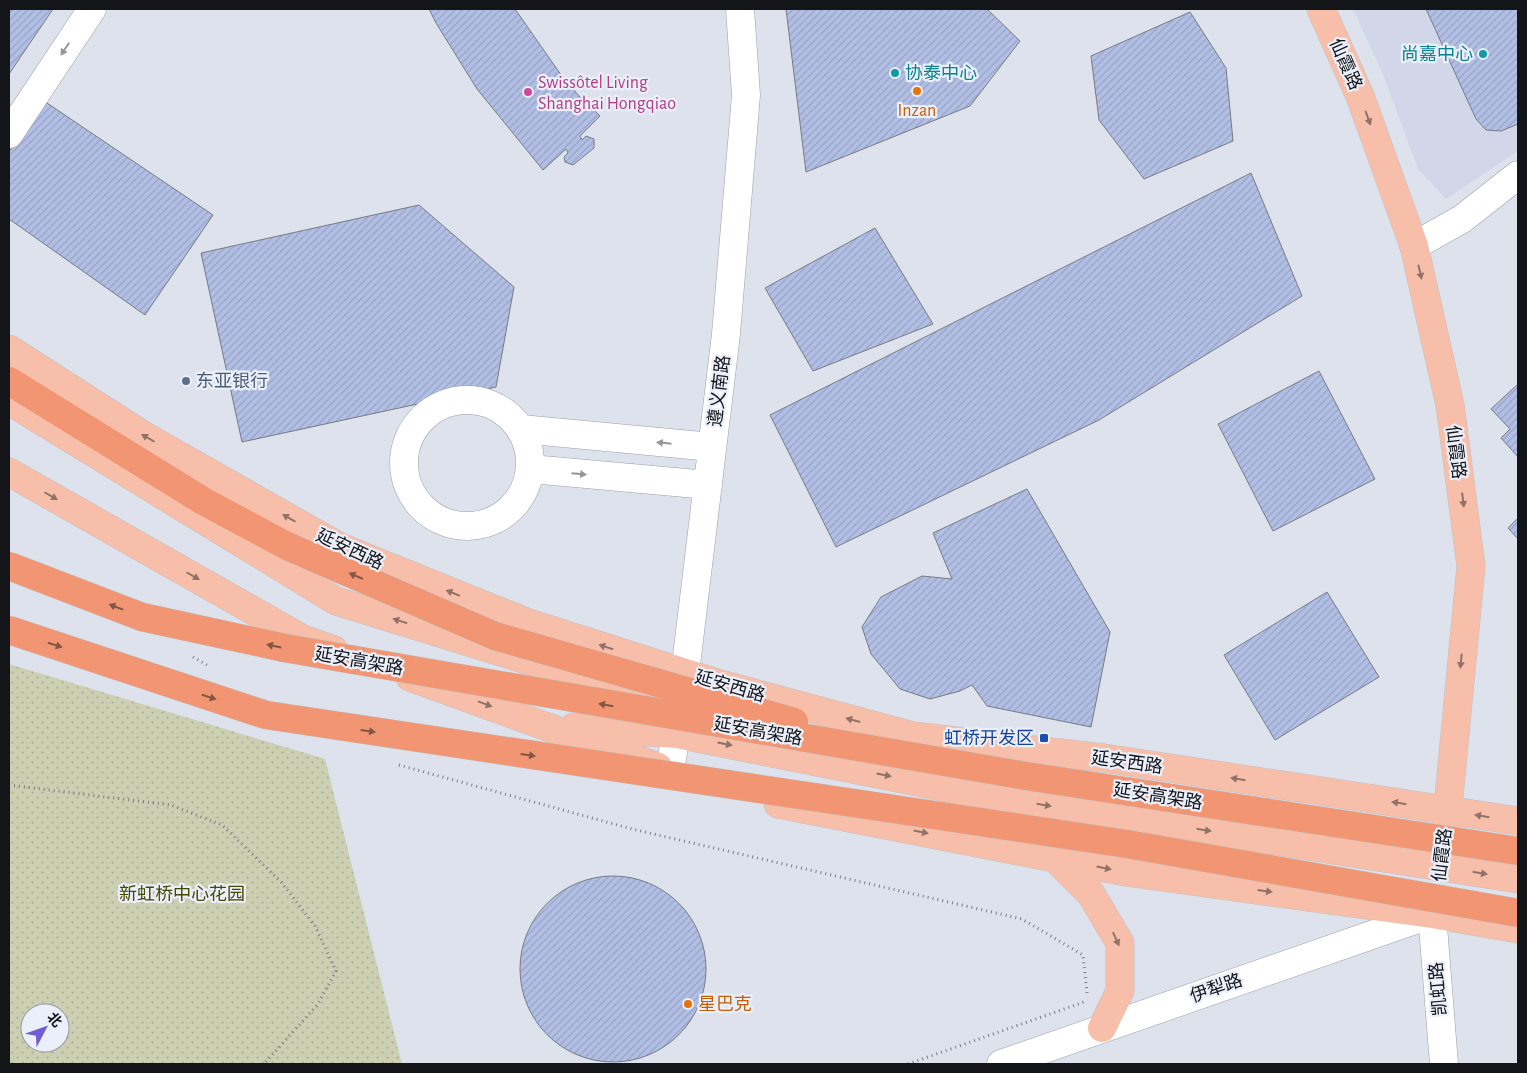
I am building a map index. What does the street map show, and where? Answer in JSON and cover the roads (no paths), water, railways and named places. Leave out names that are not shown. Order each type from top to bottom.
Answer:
[{"type":"highway","points":[[9,382],[203,501],[287,546],[495,636],[671,685],[901,755]]},
{"type":"highway","name":"延安高架路","points":[[9,566],[142,617],[285,648],[901,755],[1518,851]]},
{"type":"highway","points":[[9,630],[266,715],[1126,844],[1518,913]]},
{"type":"main road","name":"仙霞路","points":[[1321,9],[1360,96],[1414,246],[1450,405],[1471,566],[1444,858],[1432,914]]},
{"type":"main road","name":"延安西路","points":[[9,349],[143,435],[340,548],[526,622],[686,673],[913,736],[1104,758],[1518,821]]},
{"type":"main road","name":"延安西路","points":[[9,401],[336,601],[681,708],[1444,858],[1518,879]]},
{"type":"main road","points":[[9,472],[303,639],[731,795],[1126,872],[1432,914],[1518,929]]},
{"type":"main road","name":"延安西路","points":[[542,725],[677,734],[988,796],[1444,858],[1518,861]]},
{"type":"main road","points":[[1056,859],[1091,894],[1120,943],[1120,991],[1102,1028]]},
{"type":"street","points":[[9,134],[92,9]]},
{"type":"street","name":"遵义南路","points":[[670,772],[686,673],[726,334],[746,95],[740,9]]},
{"type":"street","points":[[1414,246],[1462,219],[1518,174]]},
{"type":"street","points":[[470,399],[490,403],[508,414],[521,429],[529,447],[531,469],[525,490],[513,508],[495,521],[474,527],[452,525],[432,516],[416,501],[406,482],[403,460],[407,440],[417,423],[432,409],[450,401],[470,399]]},
{"type":"street","points":[[521,429],[712,447]]},
{"type":"street","points":[[531,469],[708,485]]},
{"type":"street","name":"伊犁路","points":[[1001,1064],[1432,914]]},
{"type":"street","name":"凯虹路","points":[[1432,914],[1444,1064]]},
{"type":"place","name":"尚嘉中心","points":[[1483,54]]},
{"type":"place","name":"协泰中心","points":[[895,73]]},
{"type":"place","name":"Inzan","points":[[917,91]]},
{"type":"place","name":"Swissôtel Living Shanghai Hongqiao","points":[[528,92]]},
{"type":"place","name":"东亚银行","points":[[186,381]]},
{"type":"place","name":"虹桥开发区","points":[[1044,738]]},
{"type":"place","name":"星巴克","points":[[688,1004]]},
{"type":"park label","name":"新虹桥中心花园","points":[[182,894]]}]
